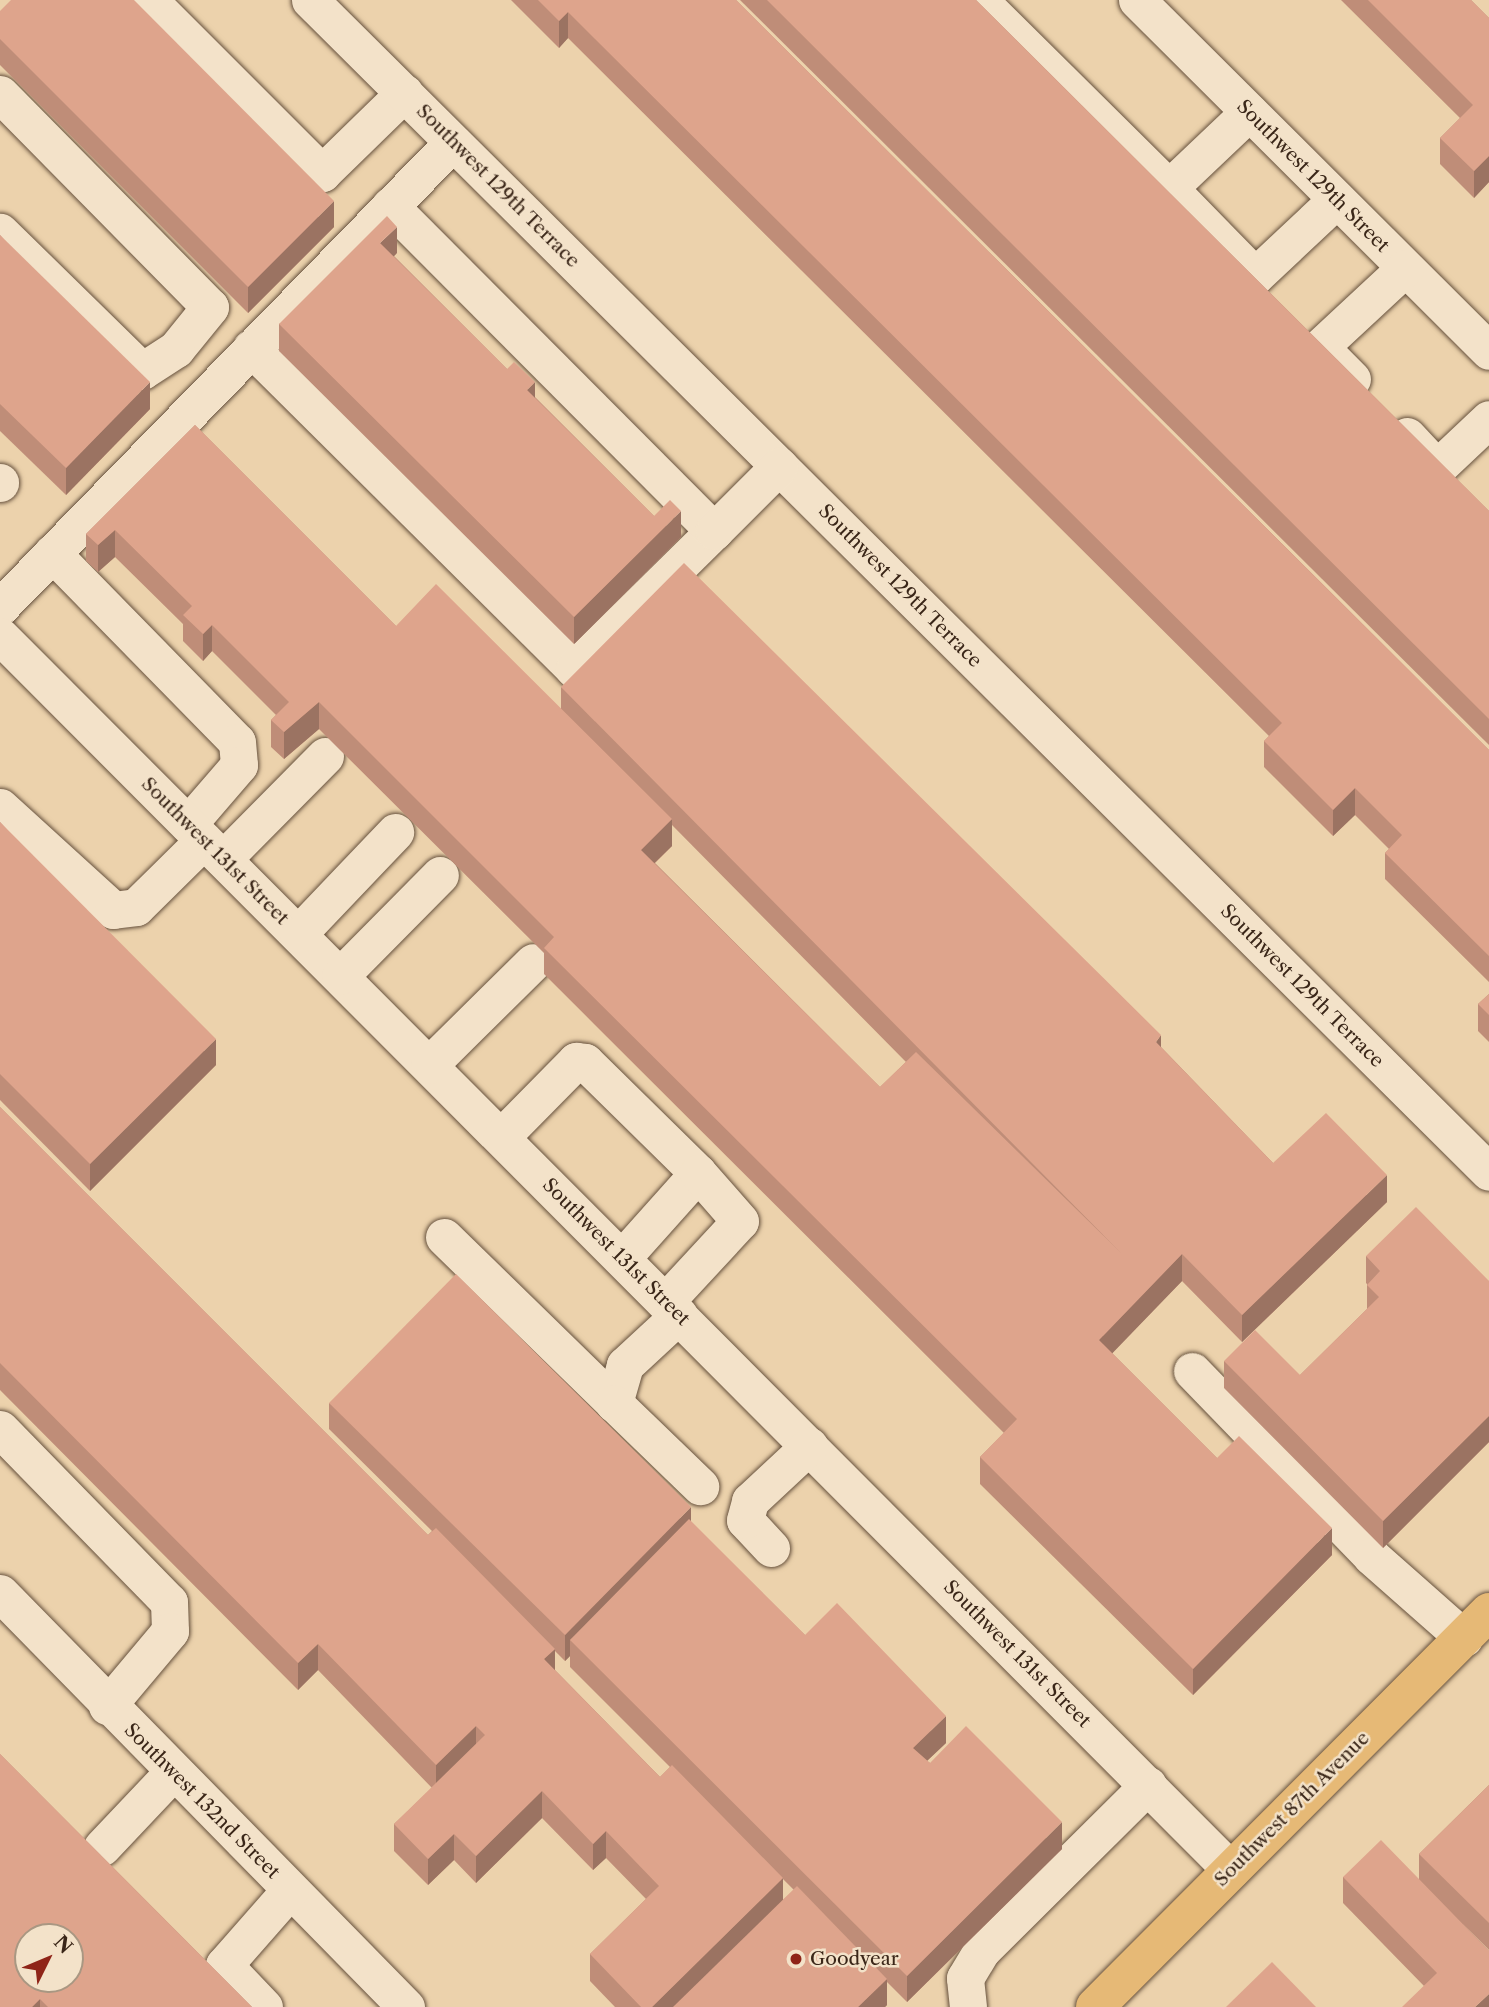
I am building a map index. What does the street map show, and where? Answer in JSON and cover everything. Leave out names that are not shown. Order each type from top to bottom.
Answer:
[{"type":"main road","name":"Southwest 87th Avenue","points":[[1095,2007],[1481,1624]]},
{"type":"street","points":[[149,0],[322,173],[404,93]]},
{"type":"street","name":"Southwest 129th Terrace","points":[[310,0],[1489,1172]]},
{"type":"street","points":[[979,0],[1255,276],[1337,200]]},
{"type":"street","name":"Southwest 129th Street","points":[[1137,0],[1489,351]]},
{"type":"street","points":[[0,94],[210,307],[176,349],[142,371],[0,232]]},
{"type":"street","points":[[1169,188],[1249,112]]},
{"type":"street","points":[[0,607],[453,142]]},
{"type":"street","points":[[390,206],[714,531]]},
{"type":"street","points":[[1320,347],[1405,268]]},
{"type":"street","points":[[1282,309],[1463,493]]},
{"type":"street","points":[[251,348],[574,669],[779,466]]},
{"type":"street","points":[[1437,468],[1489,419]]},
{"type":"street","points":[[52,554],[237,742],[239,765],[205,841]]},
{"type":"street","name":"Southwest 131st Street","points":[[6,653],[205,841],[1231,1870]]},
{"type":"street","points":[[0,807],[113,911],[136,907],[205,841],[325,756]]},
{"type":"street","points":[[298,934],[395,832]]},
{"type":"street","points":[[340,976],[440,875]]},
{"type":"street","points":[[429,1065],[533,962]]},
{"type":"street","points":[[501,1137],[576,1060],[585,1062],[698,1173],[740,1221],[672,1309],[625,1364],[614,1403]]},
{"type":"street","points":[[622,1258],[698,1173]]},
{"type":"street","points":[[444,1237],[700,1486]]},
{"type":"street","points":[[1192,1371],[1371,1556],[1481,1624]]},
{"type":"street","points":[[0,1429],[169,1602],[170,1631],[107,1706]]},
{"type":"street","points":[[771,1548],[745,1520],[750,1501],[809,1446]]},
{"type":"street","name":"Southwest 132nd Street","points":[[0,1593],[107,1706],[406,2007]]},
{"type":"street","points":[[103,1847],[173,1772]]},
{"type":"street","points":[[968,2007],[965,1978],[982,1950],[1148,1785]]},
{"type":"street","points":[[264,2007],[224,1965],[290,1890]]},
{"type":"building","points":[[11,0],[134,0],[334,201],[248,287],[0,39],[0,11]]},
{"type":"building","points":[[538,0],[736,0],[1489,750],[1489,956],[1385,853],[1402,835],[1355,788],[1333,810],[1264,741],[1282,723],[568,12],[559,21]]},
{"type":"building","points":[[767,0],[976,0],[1489,511],[1489,719]]},
{"type":"building","points":[[1368,0],[1471,0],[1489,18],[1489,156],[1474,171],[1440,138],[1473,105]]},
{"type":"building","points":[[387,216],[397,227],[380,243],[507,369],[514,362],[535,382],[527,390],[654,516],[670,500],[681,511],[574,617],[279,324]]},
{"type":"building","points":[[0,235],[150,382],[66,468],[0,404]]},
{"type":"building","points":[[195,425],[396,626],[436,584],[672,819],[641,850],[880,1087],[916,1052],[1121,1253],[561,687],[684,563],[1161,1035],[1156,1042],[1273,1163],[1326,1113],[1387,1175],[1242,1315],[1182,1254],[1099,1340],[1217,1458],[1239,1436],[1332,1528],[1193,1669],[980,1457],[1017,1419],[544,948],[554,937],[319,702],[284,732],[271,720],[289,702],[212,625],[203,634],[183,615],[192,606],[115,530],[98,545],[86,534]]},
{"type":"building","points":[[0,822],[216,1039],[90,1164],[0,1074]]},
{"type":"building","points":[[1489,994],[1489,1015],[1478,1004]]},
{"type":"building","points":[[0,1107],[428,1535],[436,1528],[555,1649],[544,1659],[660,1777],[672,1765],[783,1878],[652,2007],[641,2007],[590,1954],[659,1886],[606,1831],[593,1844],[542,1791],[476,1856],[454,1834],[428,1859],[394,1824],[485,1735],[476,1726],[436,1765],[318,1644],[298,1663],[0,1363]]},
{"type":"building","points":[[1416,1207],[1489,1281],[1489,1416],[1383,1521],[1224,1361],[1255,1330],[1300,1375],[1379,1297],[1367,1285],[1380,1271],[1366,1256]]},
{"type":"building","points":[[456,1274],[691,1507],[565,1635],[329,1403]]},
{"type":"building","points":[[689,1519],[805,1635],[837,1603],[946,1716],[913,1748],[930,1763],[966,1726],[1062,1822],[907,1976],[570,1640]]},
{"type":"building","points":[[0,1754],[252,2007],[48,2007],[40,1999],[32,2007],[0,2007]]},
{"type":"building","points":[[1489,1785],[1489,1923],[1419,1854]]},
{"type":"building","points":[[1381,1840],[1489,1951],[1489,1994],[1475,2007],[1402,2007],[1437,1973],[1343,1877]]},
{"type":"building","name":"Goodyear","points":[[797,1886],[887,1979],[858,2007],[673,2007]]},
{"type":"building","points":[[1272,1962],[1316,2007],[1226,2007]]},
{"type":"place","name":"Goodyear","points":[[796,1959]]}]
